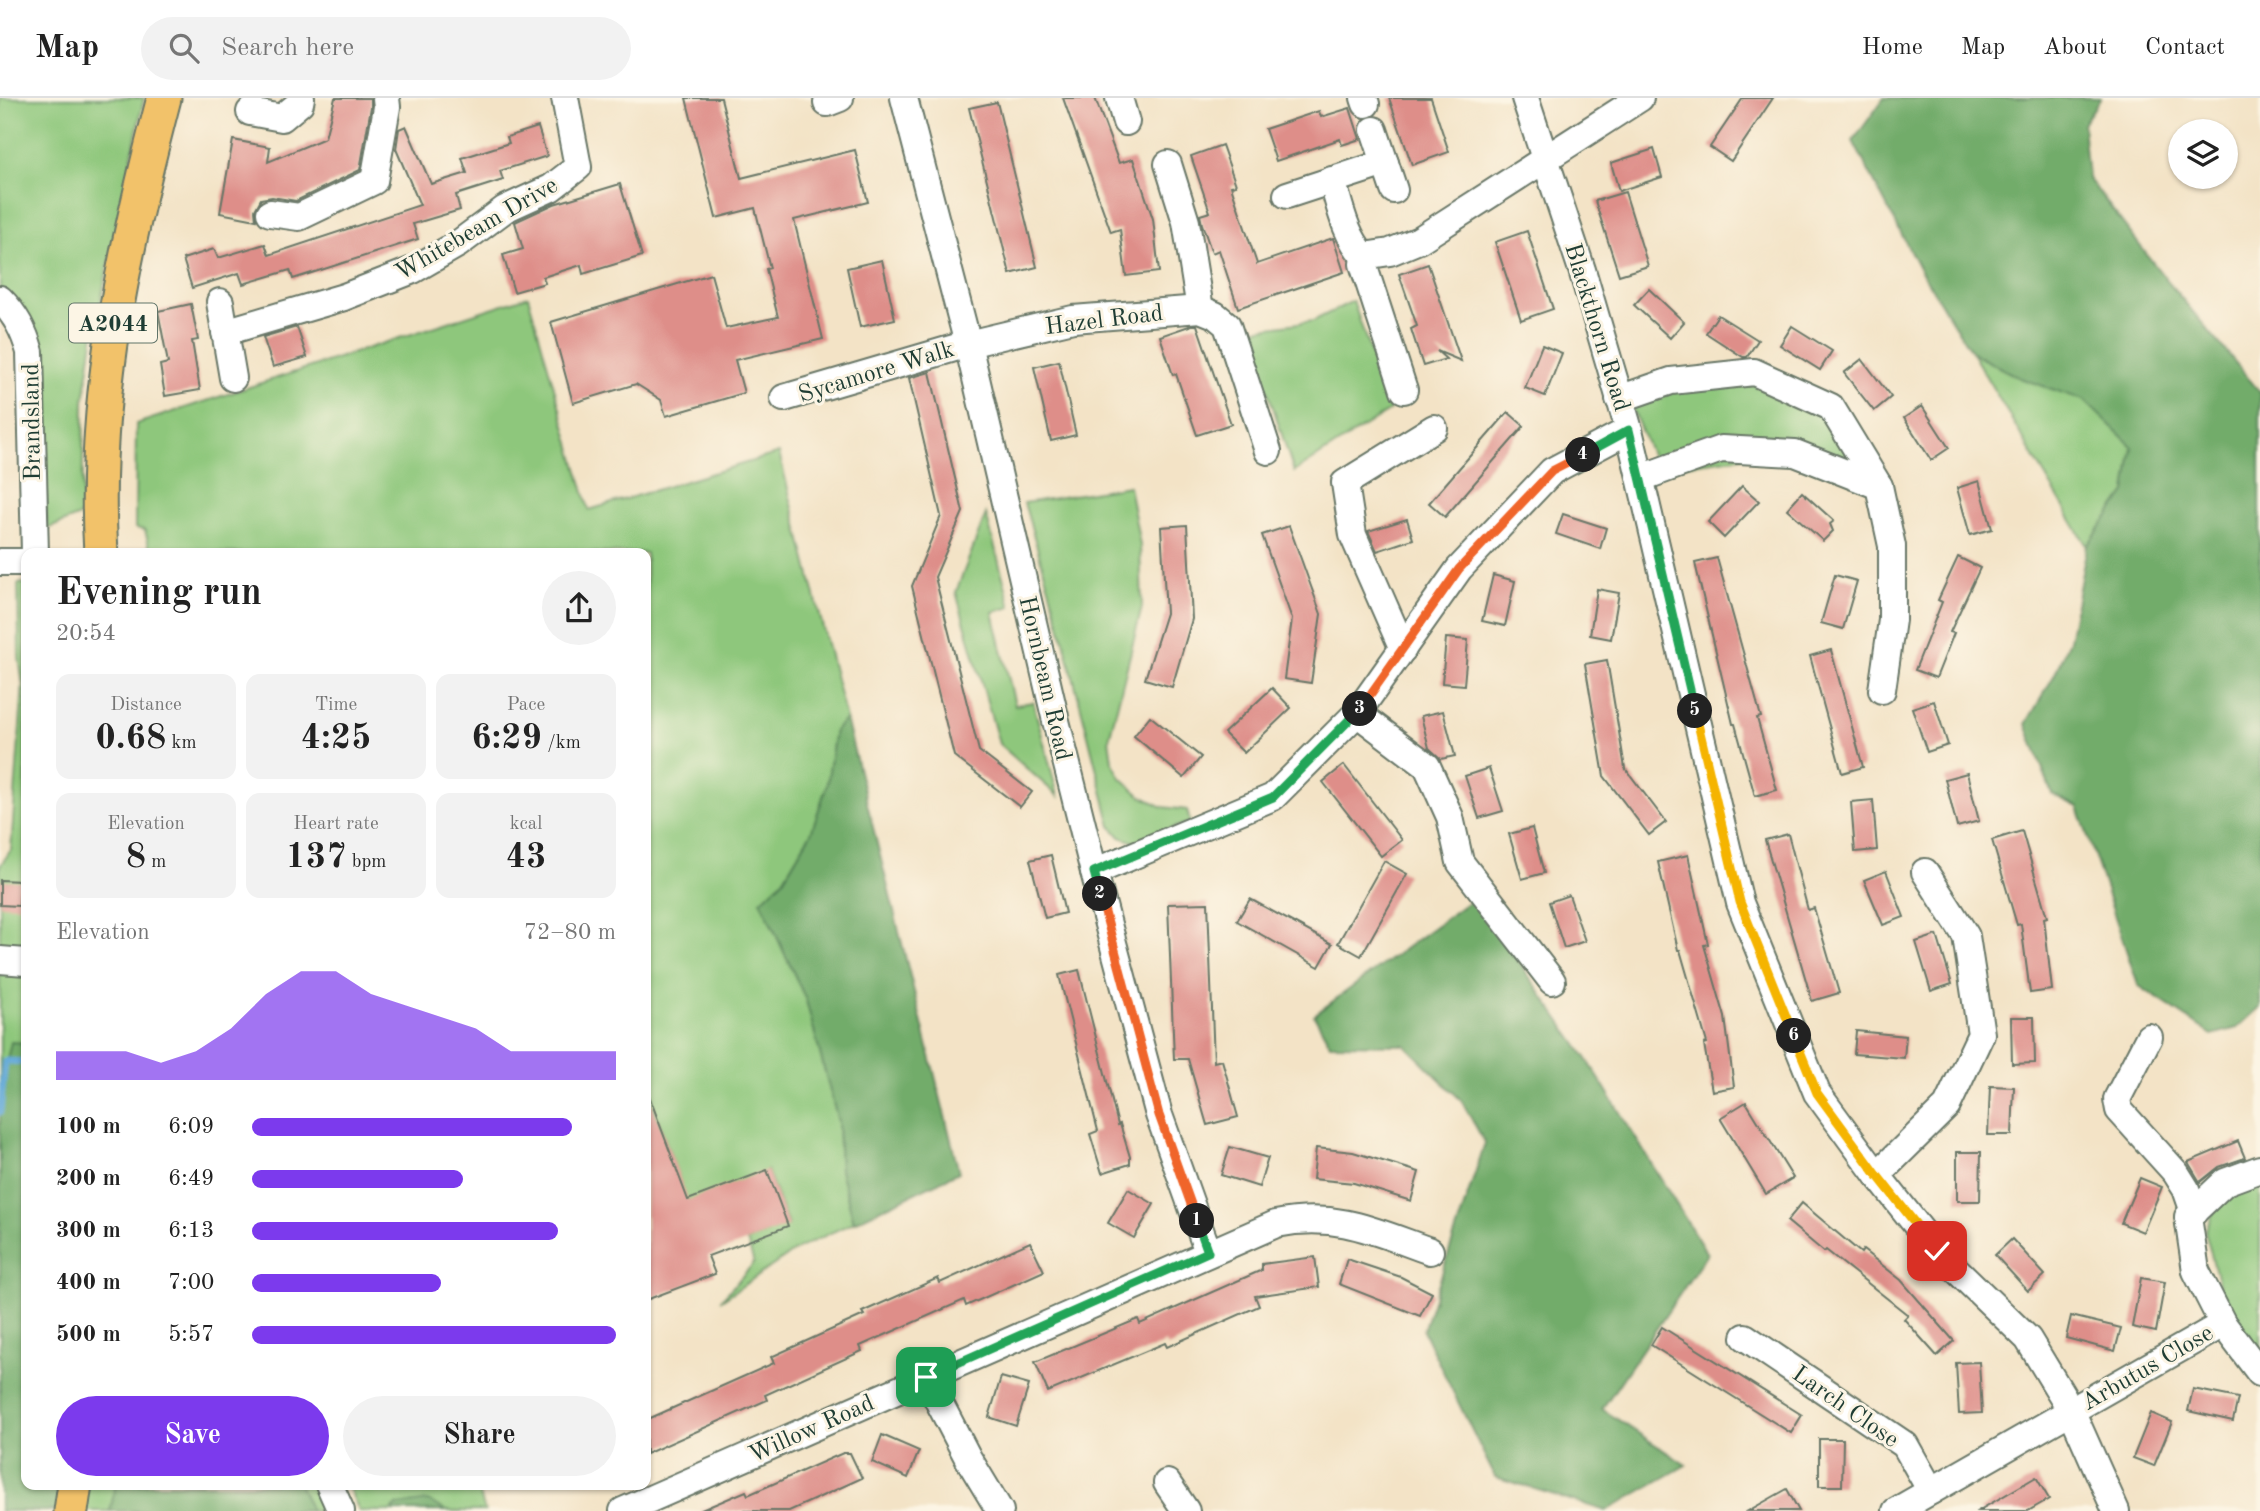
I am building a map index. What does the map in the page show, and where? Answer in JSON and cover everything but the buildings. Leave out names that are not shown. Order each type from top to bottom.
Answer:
[{"type":"main road","name":"A2044","points":[[101,548],[101,430],[108,355],[122,274],[164,98]]},
{"type":"main road","points":[[71,1511],[74,1490]]},
{"type":"street","points":[[250,112],[282,118],[300,103],[301,98]]},
{"type":"street","points":[[270,213],[299,216],[374,181],[387,107],[386,98]]},
{"type":"street","name":"Whitebeam Drive","points":[[225,332],[344,296],[413,270],[458,244],[505,209],[551,188],[578,167],[565,98]]},
{"type":"street","name":"Hornbeam Road","points":[[904,98],[968,344],[1094,872],[1159,1115],[1208,1252]]},
{"type":"street","name":"Blackthorn Road","points":[[1525,98],[1582,270],[1629,430],[1740,902],[1817,1093],[1937,1251],[2028,1339],[2071,1410],[2116,1511]]},
{"type":"street","points":[[1364,256],[1390,251],[1419,240],[1640,98]]},
{"type":"street","points":[[1374,130],[1394,190]]},
{"type":"street","points":[[1287,195],[1385,163]]},
{"type":"street","name":"Hazel Road","points":[[1168,164],[1186,222],[1200,309]]},
{"type":"street","points":[[1332,180],[1347,227],[1355,246],[1364,256],[1363,264],[1404,390]]},
{"type":"street","name":"Brandsland","points":[[0,299],[16,317],[30,352],[35,548]]},
{"type":"street","points":[[220,302],[233,378]]},
{"type":"street","name":"Hazel Road","points":[[968,344],[1073,319],[1200,309],[1215,314],[1227,326],[1268,452]]},
{"type":"street","name":"Sycamore Walk","points":[[784,398],[968,344]]},
{"type":"street","points":[[1619,399],[1671,381],[1754,372],[1831,407],[1879,486],[1892,546],[1892,620],[1882,690]]},
{"type":"street","points":[[1402,649],[1353,535],[1345,483],[1434,428]]},
{"type":"street","points":[[1094,872],[1273,797],[1357,713],[1459,569],[1552,471],[1629,430]]},
{"type":"street","points":[[1641,478],[1721,449],[1794,453],[1879,486]]},
{"type":"street","points":[[0,562],[21,562]]},
{"type":"street","points":[[1357,713],[1427,766],[1450,817],[1460,862],[1552,981]]},
{"type":"street","points":[[1877,1175],[1948,1107],[1981,1034],[1966,936],[1925,872]]},
{"type":"street","points":[[0,960],[21,962]]},
{"type":"street","points":[[2149,1037],[2117,1099],[2119,1110],[2176,1172],[2186,1189],[2194,1212],[2225,1182],[2260,1169]]},
{"type":"street","name":"Arbutus Close","points":[[2194,1212],[2188,1217],[2196,1271],[2223,1324],[2260,1373]]},
{"type":"street","name":"Willow Road","points":[[623,1511],[1276,1224],[1310,1219],[1348,1223],[1430,1251]]},
{"type":"street","name":"Arbutus Close","points":[[1896,1511],[2223,1324]]},
{"type":"street","name":"Larch Close","points":[[1745,1337],[1905,1445],[1931,1491]]},
{"type":"street","points":[[926,1377],[968,1458],[1000,1511]]},
{"type":"street","points":[[1167,1483],[1186,1511]]},
{"type":"street","points":[[332,1490],[341,1511]]},
{"type":"green space","points":[[0,98],[144,98],[94,332],[84,401],[82,515],[47,529],[41,374],[0,292]]},
{"type":"green space","points":[[1884,98],[2101,98],[2083,124],[2088,178],[2168,282],[2260,392],[2260,1007],[2237,1028],[2212,1035],[2138,985],[2078,807],[2052,794],[2026,724],[2055,674],[2069,641],[2087,546],[2126,492],[2133,447],[2084,400],[2020,378],[1972,353],[1919,268],[1853,141]]},
{"type":"green space","points":[[528,296],[589,510],[779,453],[846,719],[835,730],[827,785],[811,833],[783,880],[761,902],[806,1000],[838,1121],[840,1170],[854,1222],[799,1248],[720,1301],[754,1263],[747,1241],[788,1225],[767,1170],[695,1222],[651,1101],[651,548],[150,548],[145,530],[135,528],[136,424]]},
{"type":"green space","points":[[1353,301],[1390,410],[1294,472],[1248,330],[1313,321]]},
{"type":"green space","points":[[1972,353],[2020,378],[2084,400],[2133,447],[2126,492],[2087,546]]},
{"type":"green space","points":[[1751,378],[1825,412],[1868,478],[1798,449],[1657,469],[1630,403],[1670,386]]},
{"type":"green space","points":[[1129,486],[1140,545],[1142,607],[1109,739],[1112,761],[1121,778],[1141,796],[1163,807],[1187,810],[1190,822],[1134,842],[1120,837],[1111,826],[1060,625],[1024,503]]},
{"type":"green space","points":[[986,514],[1011,607],[993,612],[1015,705],[1033,702],[1058,796],[999,744],[956,592]]},
{"type":"green space","points":[[18,584],[21,584],[21,671],[19,658]]},
{"type":"green space","points":[[21,712],[21,1490],[319,1490],[330,1511],[0,1511],[0,866],[11,850]]},
{"type":"green space","points":[[846,719],[959,1172],[854,1222],[840,1170],[838,1121],[806,1000],[761,901],[783,880],[811,833],[827,785],[835,730]]},
{"type":"green space","points":[[1474,898],[1587,1059],[1707,1254],[1602,1409],[1686,1465],[1606,1511],[1495,1477],[1423,1331],[1485,1143],[1461,1100],[1405,1045],[1330,1044],[1314,1015]]},
{"type":"green space","points":[[11,1042],[21,1043],[21,1490],[63,1490],[58,1511],[0,1511],[0,1090]]},
{"type":"green space","points":[[2260,1182],[2260,1354],[2222,1296],[2205,1231],[2219,1200]]},
{"type":"green space","points":[[115,1490],[302,1490],[311,1511],[110,1511]]},
{"type":"green space","points":[[350,1490],[478,1490],[485,1511],[359,1511]]},
{"type":"green space","points":[[428,1501],[446,1511],[392,1511],[395,1506]]},
{"type":"waterway","points":[[0,1112],[5,1061],[21,1062]]},
{"type":"route","points":[[926,1377],[1208,1252],[1159,1115],[1094,872],[1273,797],[1357,713],[1459,569],[1552,471],[1629,430],[1740,902],[1817,1093],[1937,1251]]}]
